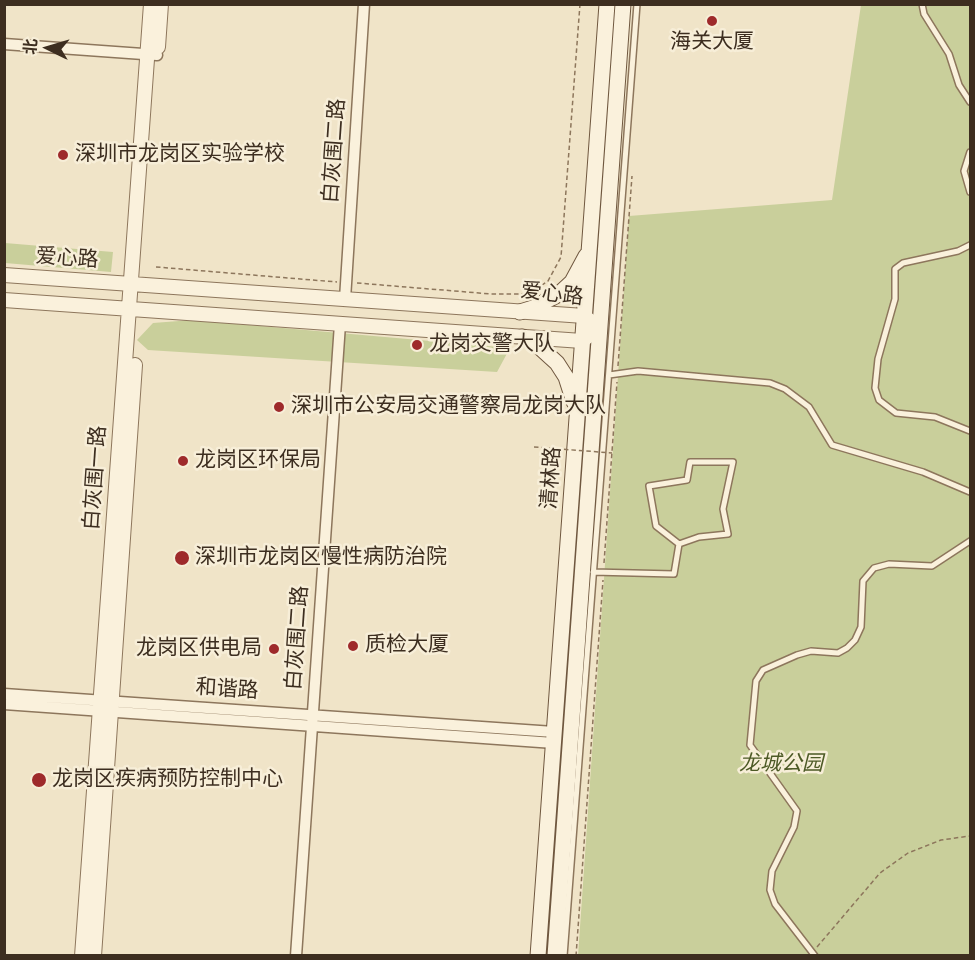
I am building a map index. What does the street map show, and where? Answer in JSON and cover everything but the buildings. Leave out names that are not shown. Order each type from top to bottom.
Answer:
[{"type":"main road","name":"清林路","points":[[538,956],[607,4]]},
{"type":"main road","name":"清林路","points":[[555,956],[588,572],[600,329],[623,4]]},
{"type":"main road","points":[[520,312],[545,303],[572,282],[582,266],[589,245]]},
{"type":"main road","points":[[522,337],[535,343],[556,363],[573,394],[577,417]]},
{"type":"street","name":"白灰围一路","points":[[152,4],[153,55]]},
{"type":"street","name":"白灰围一路","points":[[82,956],[106,706],[153,55],[161,4]]},
{"type":"street","name":"白灰围二路","points":[[345,299],[364,4]]},
{"type":"street","points":[[4,44],[153,55]]},
{"type":"street","name":"爱心路","points":[[4,275],[584,316],[600,329],[582,341],[4,300]]},
{"type":"street","name":"白灰围二路","points":[[296,956],[340,324]]},
{"type":"street","name":"和谐路","points":[[4,693],[106,706]]},
{"type":"street","name":"和谐路","points":[[4,704],[106,706],[554,738]]},
{"type":"street","name":"白灰围一路","points":[[94,956],[106,706]]},
{"type":"lane","points":[[564,956],[588,572],[609,375],[637,4]]},
{"type":"lane","points":[[922,4],[924,14],[949,54],[960,85],[970,102]]},
{"type":"lane","points":[[970,152],[964,171],[970,192]]},
{"type":"lane","points":[[970,245],[958,251],[903,263],[895,269],[895,298],[878,359],[875,388],[879,400],[896,413],[944,420],[970,431]]},
{"type":"lane","points":[[609,375],[638,371],[771,384],[785,389],[809,407],[832,445],[922,472],[970,492]]},
{"type":"lane","points":[[690,462],[733,462],[723,509],[728,534],[699,537],[679,544],[656,526],[649,486],[687,480],[690,462]]},
{"type":"lane","points":[[814,954],[775,904],[770,890],[772,871],[794,827],[797,811],[750,746],[756,681],[763,670],[797,655],[811,651],[838,653],[847,648],[855,640],[861,627],[863,581],[874,568],[890,564],[932,566],[970,541]]},
{"type":"lane","points":[[588,572],[674,574],[679,544]]},
{"type":"path","points":[[156,267],[491,294],[529,294],[548,281],[561,257],[580,4]]},
{"type":"path","points":[[576,956],[633,171]]},
{"type":"path","points":[[534,447],[612,453]]},
{"type":"path","points":[[814,954],[880,873],[908,853],[941,840],[970,836]]},
{"type":"green space","name":"龙城公园","points":[[861,5],[970,5],[970,955],[578,956],[629,216],[832,200]]},
{"type":"green space","points":[[5,243],[113,252],[111,272],[5,263]]},
{"type":"green space","points":[[192,320],[510,348],[497,372],[148,350],[137,340],[153,323]]},
{"type":"place","name":"海关大厦","points":[[712,21]]},
{"type":"place","name":"深圳市龙岗区实验学校","points":[[63,155]]},
{"type":"place","name":"龙岗交警大队","points":[[417,345]]},
{"type":"place","name":"深圳市公安局交通警察局龙岗大队","points":[[279,407]]},
{"type":"place","name":"龙岗区环保局","points":[[183,461]]},
{"type":"place","name":"深圳市龙岗区慢性病防治院","points":[[182,558]]},
{"type":"place","name":"质检大厦","points":[[353,646]]},
{"type":"place","name":"龙岗区供电局","points":[[274,649]]},
{"type":"place","name":"龙岗区疾病预防控制中心","points":[[39,780]]}]
